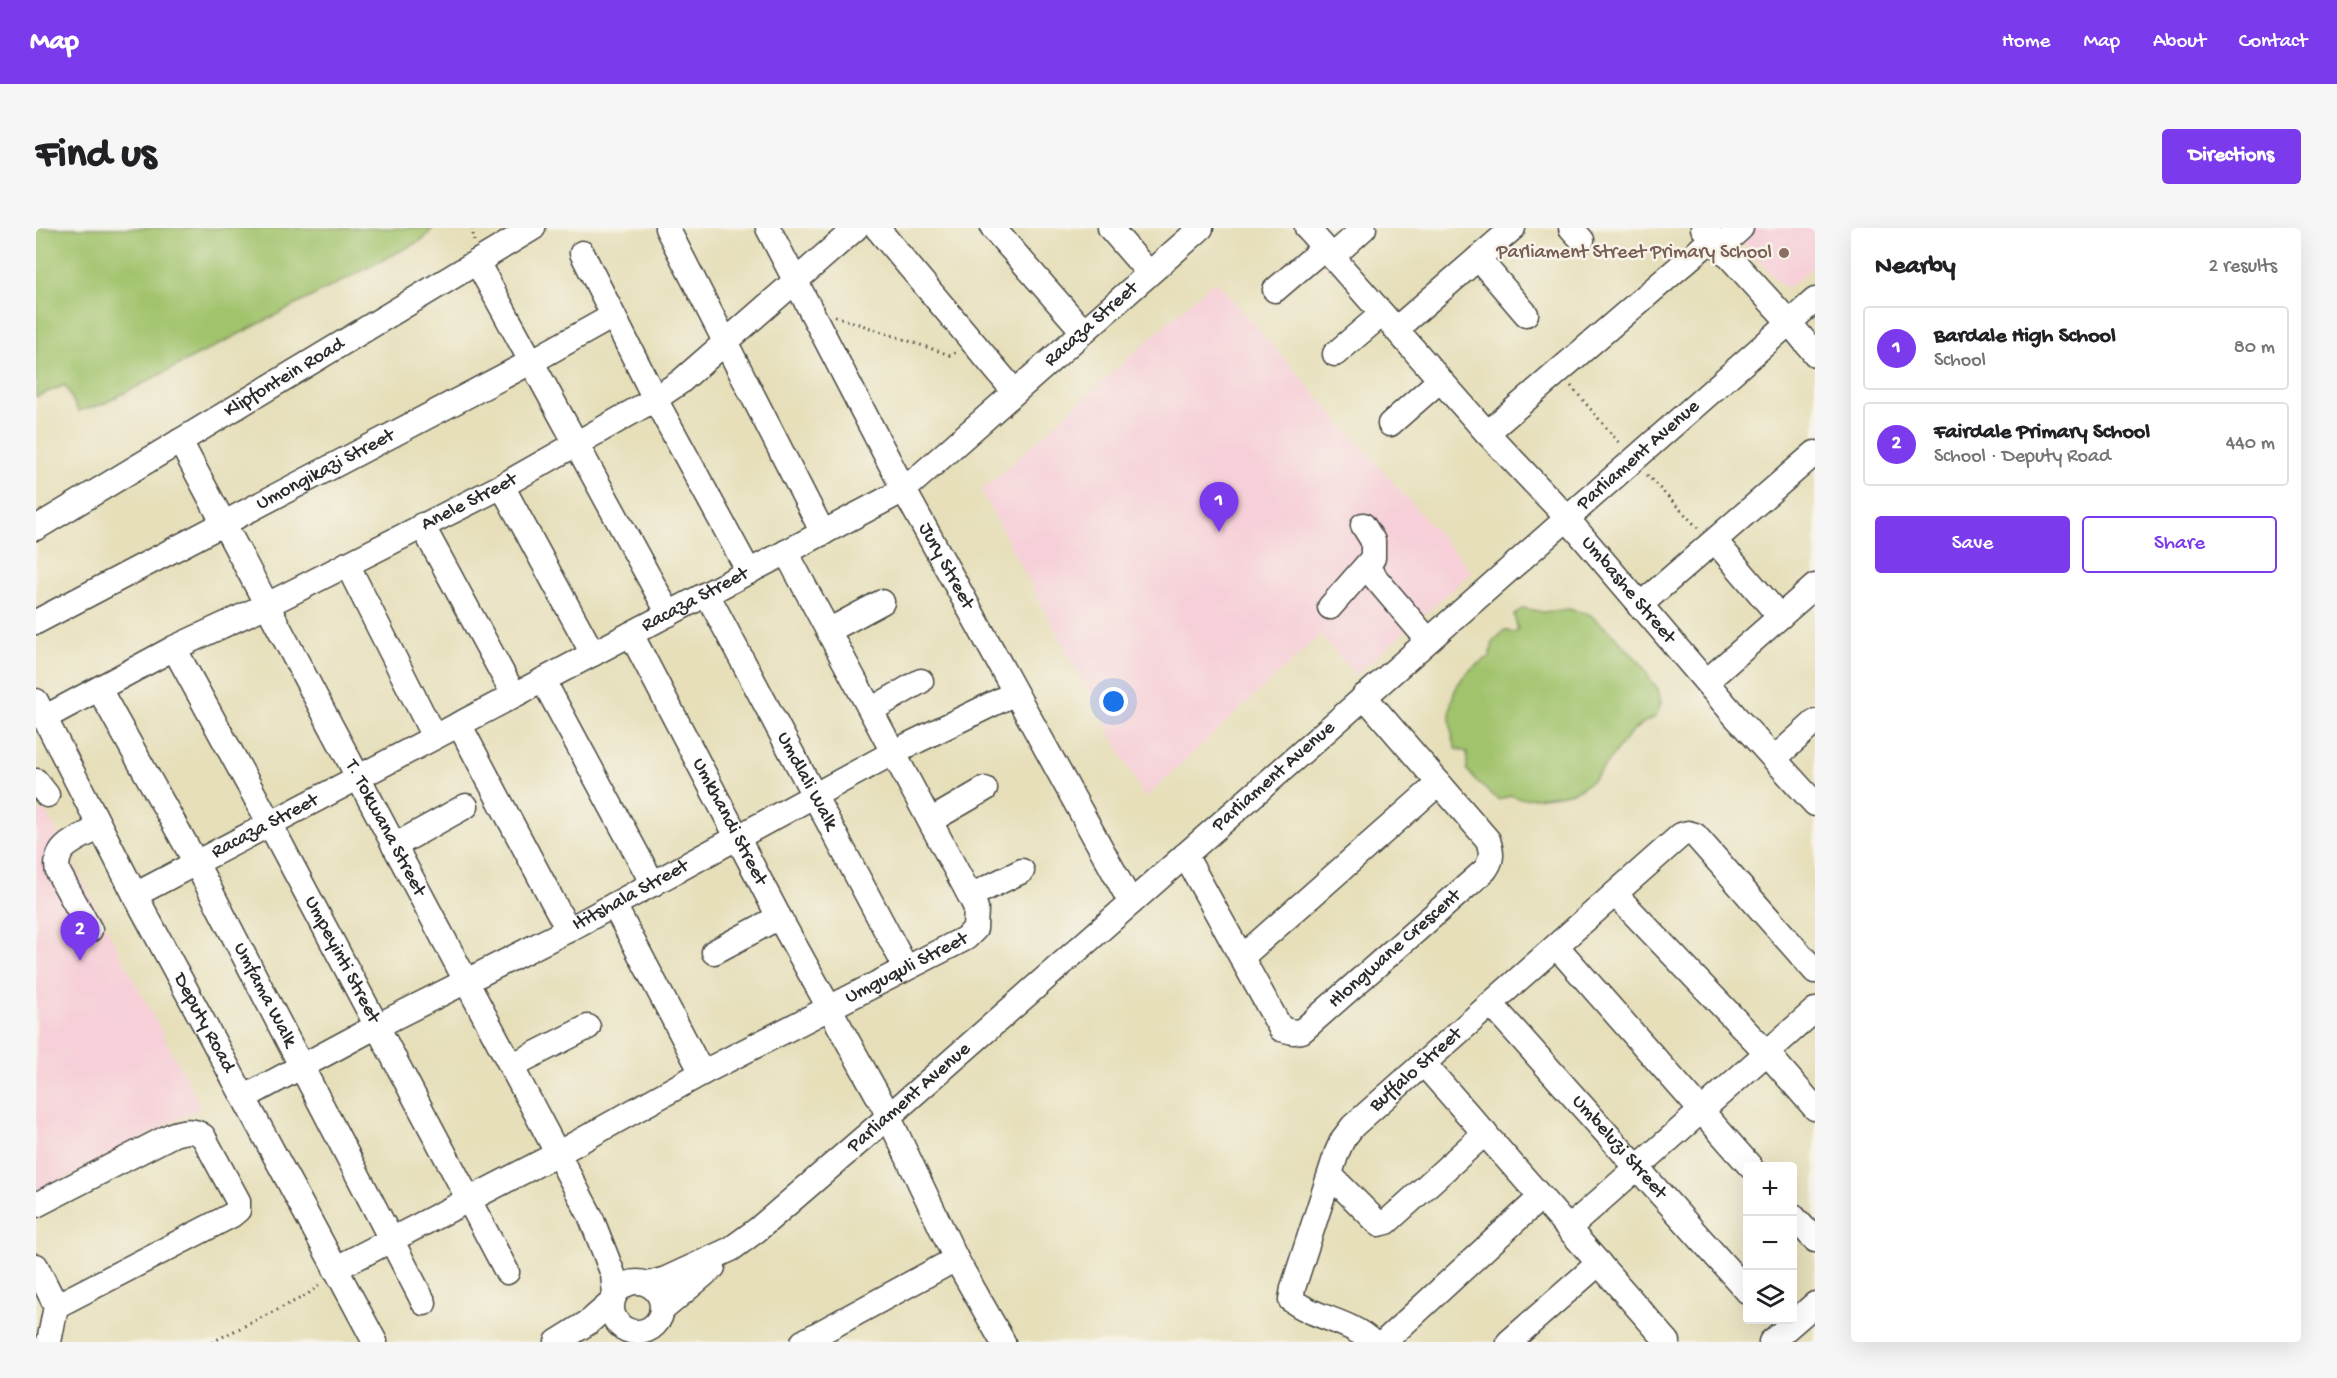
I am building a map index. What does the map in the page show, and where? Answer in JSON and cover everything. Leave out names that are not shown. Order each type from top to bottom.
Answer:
[{"type":"street","name":"Klipfontein Road","points":[[36,528],[533,228]]},
{"type":"street","points":[[667,228],[823,533]]},
{"type":"street","name":"Jury Street","points":[[768,228],[904,490],[1131,903]]},
{"type":"street","name":"Anele Street","points":[[40,709],[99,689],[174,648],[267,605],[502,486],[655,399],[680,381],[856,228]]},
{"type":"street","points":[[877,228],[1014,391]]},
{"type":"street","points":[[993,228],[1083,331]]},
{"type":"street","points":[[1110,228],[1149,273]]},
{"type":"street","name":"Racaza Street","points":[[135,895],[904,490],[1201,228]]},
{"type":"street","name":"Umbashe Street","points":[[1307,228],[1487,433],[1567,518],[1639,606],[1815,804]]},
{"type":"street","points":[[1275,290],[1364,228]]},
{"type":"street","points":[[1487,433],[1712,238],[1741,228]]},
{"type":"street","points":[[1335,354],[1389,321],[1478,258],[1509,229]]},
{"type":"street","points":[[1712,238],[1789,322],[1815,354]]},
{"type":"street","points":[[582,253],[655,399],[749,572]]},
{"type":"street","points":[[1478,258],[1526,314]]},
{"type":"street","points":[[477,262],[669,614]]},
{"type":"street","name":"Parliament Avenue","points":[[660,1314],[731,1249],[757,1230],[888,1117],[1815,300]]},
{"type":"street","name":"Umongikazi Street","points":[[36,622],[531,362],[613,316]]},
{"type":"street","points":[[1389,424],[1440,380]]},
{"type":"street","name":"T. Tokwana Street","points":[[180,441],[590,1215],[613,1274],[613,1298]]},
{"type":"street","points":[[1639,606],[1708,536],[1815,453]]},
{"type":"street","points":[[502,486],[593,654]]},
{"type":"street","points":[[422,525],[514,695]]},
{"type":"street","points":[[1330,607],[1373,558],[1373,541],[1363,525]]},
{"type":"street","points":[[1708,536],[1780,617]]},
{"type":"street","name":"Umguquli Street","points":[[335,1269],[468,1198],[557,1154],[702,1074],[966,938],[975,929],[976,908],[970,896],[830,630],[786,552]]},
{"type":"street","points":[[347,564],[434,737]]},
{"type":"street","points":[[1366,567],[1428,640]]},
{"type":"street","points":[[1707,681],[1815,586]]},
{"type":"street","name":"Umdlali Walk","points":[[707,594],[816,795],[906,968]]},
{"type":"street","points":[[830,630],[882,602]]},
{"type":"street","name":"Umkhandi Street","points":[[631,634],[779,917],[888,1117],[956,1259],[1003,1342]]},
{"type":"street","name":"Umpeyinti Street","points":[[174,648],[270,824],[507,1272]]},
{"type":"street","points":[[543,680],[653,884]]},
{"type":"street","points":[[872,710],[921,681]]},
{"type":"street","name":"Umfama Walk","points":[[99,689],[196,863],[424,1304]]},
{"type":"street","name":"Ititshala Street","points":[[245,1097],[377,1026],[568,930],[894,752],[1015,693]]},
{"type":"street","name":"Hlongwane Crescent","points":[[1185,855],[1281,1029],[1293,1032],[1302,1030],[1485,870],[1492,854],[1488,840],[1364,696]]},
{"type":"street","name":"Deputy Road","points":[[40,709],[135,895],[375,1342]]},
{"type":"street","points":[[1775,758],[1815,722]]},
{"type":"street","points":[[459,724],[568,930]]},
{"type":"street","points":[[1242,957],[1439,783]]},
{"type":"street","points":[[930,821],[986,789]]},
{"type":"street","points":[[394,846],[466,806]]},
{"type":"street","points":[[90,930],[58,872],[56,862],[64,848],[100,827]]},
{"type":"street","name":"Buffalo Street","points":[[1372,1342],[1361,1332],[1305,1311],[1291,1300],[1337,1152],[1353,1126],[1681,835],[1688,833],[1695,835],[1815,971]]},
{"type":"street","points":[[970,896],[1022,871]]},
{"type":"street","points":[[1615,894],[1767,1053],[1815,1108]]},
{"type":"street","points":[[614,905],[702,1074]]},
{"type":"street","points":[[714,952],[779,917]]},
{"type":"street","points":[[1557,947],[1746,1162]]},
{"type":"street","name":"Umbeluzi Street","points":[[1491,1004],[1743,1286]]},
{"type":"street","points":[[1569,1228],[1815,1011]]},
{"type":"street","points":[[511,1066],[588,1027]]},
{"type":"street","points":[[1423,1063],[1599,1263],[1656,1338]]},
{"type":"street","points":[[36,1205],[174,1134],[196,1131],[203,1136],[238,1201],[238,1210],[232,1215],[56,1306]]},
{"type":"street","points":[[1330,1175],[1371,1218],[1379,1224],[1387,1222],[1485,1134]]},
{"type":"street","points":[[1384,1342],[1541,1197]]},
{"type":"street","name":"T. Tokwana Street","points":[[590,1215],[602,1228],[629,1268],[645,1283]]},
{"type":"street","points":[[1793,1216],[1815,1240]]},
{"type":"street","name":"Parliament Avenue","points":[[645,1283],[666,1279],[731,1249]]},
{"type":"street","points":[[803,1342],[956,1259]]},
{"type":"street","points":[[1509,1342],[1599,1263]]},
{"type":"street","points":[[36,1266],[56,1306],[49,1342]]},
{"type":"street","points":[[556,1342],[589,1322],[626,1284],[645,1283],[660,1298],[664,1342]]},
{"type":"street","points":[[613,1298],[614,1317],[633,1334]]},
{"type":"street","points":[[1779,1334],[1815,1304]]},
{"type":"street","points":[[579,1342],[608,1332],[633,1334],[648,1329],[660,1314]]},
{"type":"path","points":[[815,320],[828,314],[950,355],[975,344]]},
{"type":"path","points":[[1558,371],[1623,446]]},
{"type":"path","points":[[1646,474],[1708,536]]},
{"type":"path","points":[[212,1342],[307,1295],[335,1269]]},
{"type":"shaded area","name":"Parliament Street Primary School","points":[[1729,228],[1815,228],[1815,265],[1789,287],[1781,285]]},
{"type":"shaded area","points":[[1215,280],[1472,572],[1356,675],[1320,635],[1145,798],[981,491]]},
{"type":"shaded area","points":[[45,810],[201,1107],[36,1194],[36,815]]},
{"type":"green space","points":[[36,228],[433,228],[424,239],[101,405],[78,411],[65,385],[36,397]]},
{"type":"green space","points":[[1523,608],[1543,612],[1569,609],[1589,614],[1612,633],[1644,667],[1658,689],[1661,703],[1656,717],[1633,731],[1600,772],[1579,789],[1566,794],[1531,798],[1518,798],[1511,795],[1499,800],[1478,783],[1467,770],[1467,752],[1456,749],[1452,735],[1450,708],[1458,684],[1466,674],[1490,657],[1493,642],[1504,630],[1514,633],[1518,630],[1514,615]]},
{"type":"place","name":"Parliament Street Primary School","points":[[1784,253]]},
{"type":"place","name":"Bardale High School","points":[[1219,532]]},
{"type":"place","name":"Fairdale Primary School","points":[[80,961]]}]
